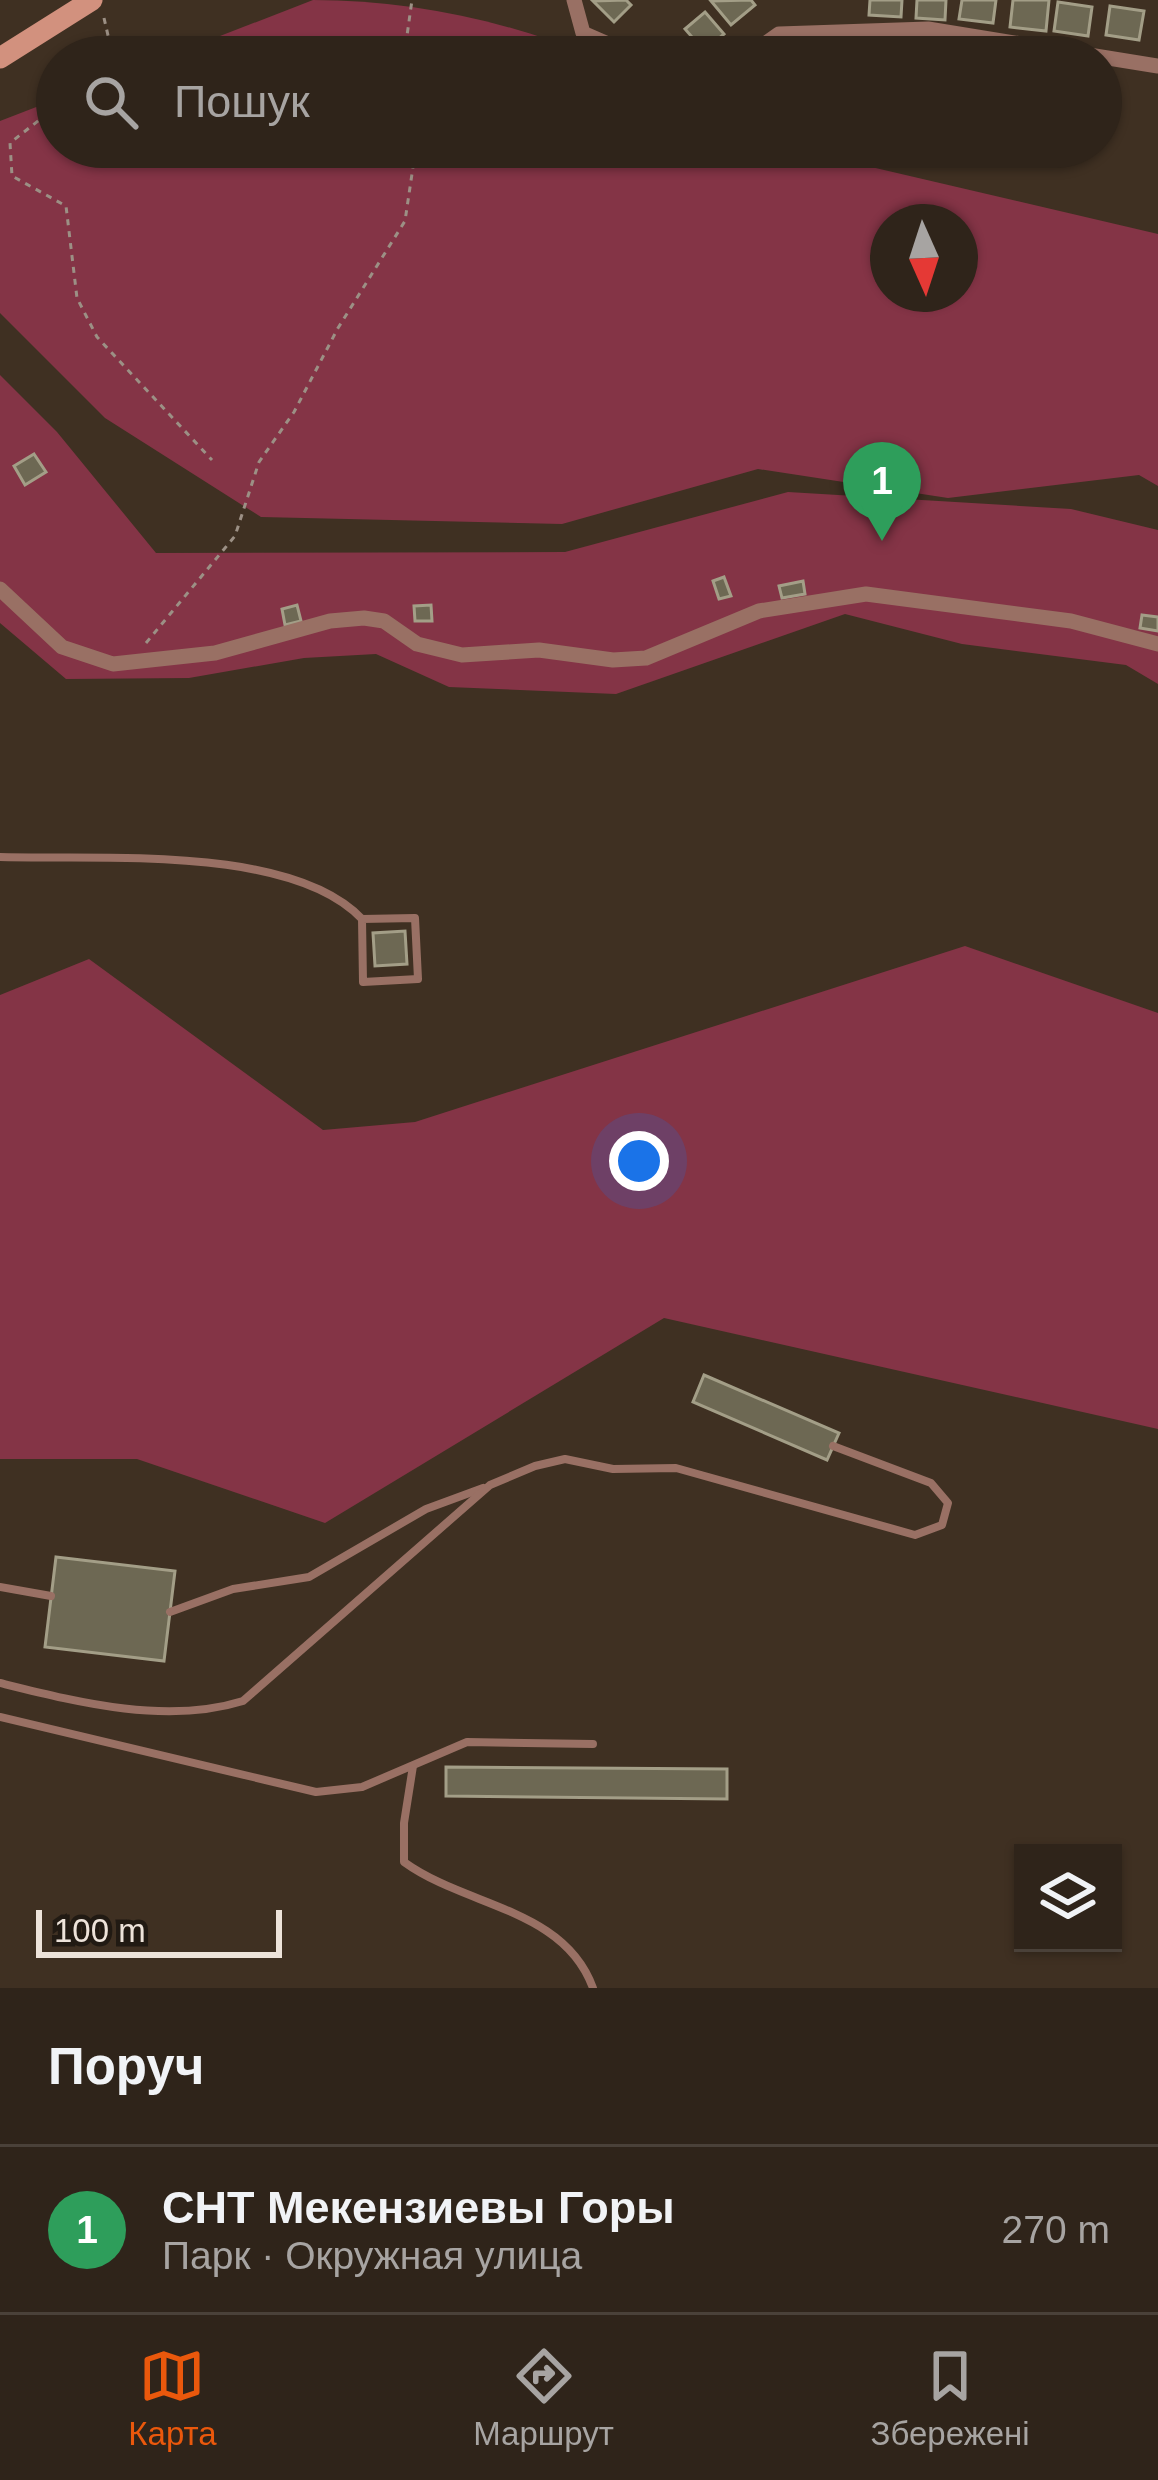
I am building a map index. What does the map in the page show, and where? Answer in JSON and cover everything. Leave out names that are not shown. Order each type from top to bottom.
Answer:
[{"type":"main road","points":[[43,36],[98,8]]},
{"type":"main road","points":[[0,58],[36,40]]},
{"type":"street","points":[[574,0],[583,33],[590,36]]},
{"type":"street","points":[[776,36],[928,29],[972,36]]},
{"type":"street","points":[[1122,60],[1158,66]]},
{"type":"street","points":[[0,589],[62,646],[100,662],[215,653],[330,621],[364,618],[384,621],[417,644],[462,655],[538,650],[613,660],[646,658],[759,611],[866,595],[1114,628],[1158,644]]},
{"type":"lane","points":[[0,857],[260,868],[351,907],[362,919],[364,982],[418,979],[416,918],[362,919]]},
{"type":"lane","points":[[170,1612],[233,1588],[309,1577],[426,1509],[565,1459],[613,1469],[676,1468],[915,1535],[942,1525],[948,1503],[931,1483],[833,1446]]},
{"type":"lane","points":[[0,1683],[69,1700],[142,1709],[208,1712],[242,1701],[490,1485]]},
{"type":"lane","points":[[0,1587],[51,1596]]},
{"type":"lane","points":[[0,1717],[316,1792],[362,1787],[467,1742],[593,1744]]},
{"type":"lane","points":[[414,1765],[404,1823],[404,1862],[434,1883],[517,1912],[561,1941],[583,1958],[593,1988]]},
{"type":"path","points":[[407,36],[412,0]]},
{"type":"path","points":[[36,123],[10,143],[12,176],[66,206],[77,298],[97,337],[212,460]]},
{"type":"path","points":[[131,662],[235,536],[259,462],[294,412],[338,328],[405,221],[413,168]]},
{"type":"shaded area","points":[[313,0],[456,15],[537,36],[220,36]]},
{"type":"shaded area","points":[[36,107],[36,168],[876,168],[1158,234],[1158,486],[1139,475],[948,498],[758,469],[562,524],[261,517],[105,418],[0,313],[0,121]]},
{"type":"shaded area","points":[[0,375],[57,432],[156,553],[565,552],[788,492],[1071,509],[1158,530],[1158,684],[1126,665],[962,644],[845,614],[616,694],[449,687],[376,654],[304,658],[189,678],[66,679],[0,623]]},
{"type":"shaded area","points":[[965,946],[1158,1013],[1158,1429],[664,1318],[325,1523],[137,1459],[0,1459],[0,995],[89,959],[323,1130],[415,1122]]},
{"type":"building","points":[[626,0],[631,5],[614,22],[593,1]]},
{"type":"building","points":[[751,0],[755,5],[731,25],[711,1]]},
{"type":"building","points":[[870,0],[902,0],[901,17],[869,15]]},
{"type":"building","points":[[917,0],[946,0],[945,20],[916,18]]},
{"type":"building","points":[[962,0],[996,0],[993,23],[959,19]]},
{"type":"building","points":[[1013,0],[1049,0],[1046,31],[1010,27]]},
{"type":"building","points":[[1058,2],[1092,7],[1088,36],[1054,31]]},
{"type":"building","points":[[1110,6],[1144,11],[1139,40],[1106,35]]},
{"type":"building","points":[[705,12],[724,34],[691,36],[685,29]]},
{"type":"building","points":[[34,454],[46,472],[25,485],[14,466]]},
{"type":"building","points":[[724,577],[731,596],[719,599],[713,581]]},
{"type":"building","points":[[803,581],[805,594],[782,598],[779,586]]},
{"type":"building","points":[[297,605],[301,621],[285,625],[282,609]]},
{"type":"building","points":[[431,605],[432,621],[415,621],[414,606]]},
{"type":"building","points":[[1142,615],[1158,617],[1158,631],[1140,628]]},
{"type":"building","points":[[405,931],[407,964],[375,966],[373,933]]},
{"type":"building","points":[[704,1375],[839,1433],[827,1460],[693,1402]]},
{"type":"building","points":[[56,1557],[175,1571],[164,1661],[45,1647]]},
{"type":"building","points":[[446,1767],[727,1769],[727,1799],[446,1796]]},
{"type":"place","name":"СНТ Мекензиевы Горы","points":[[882,541]]}]
